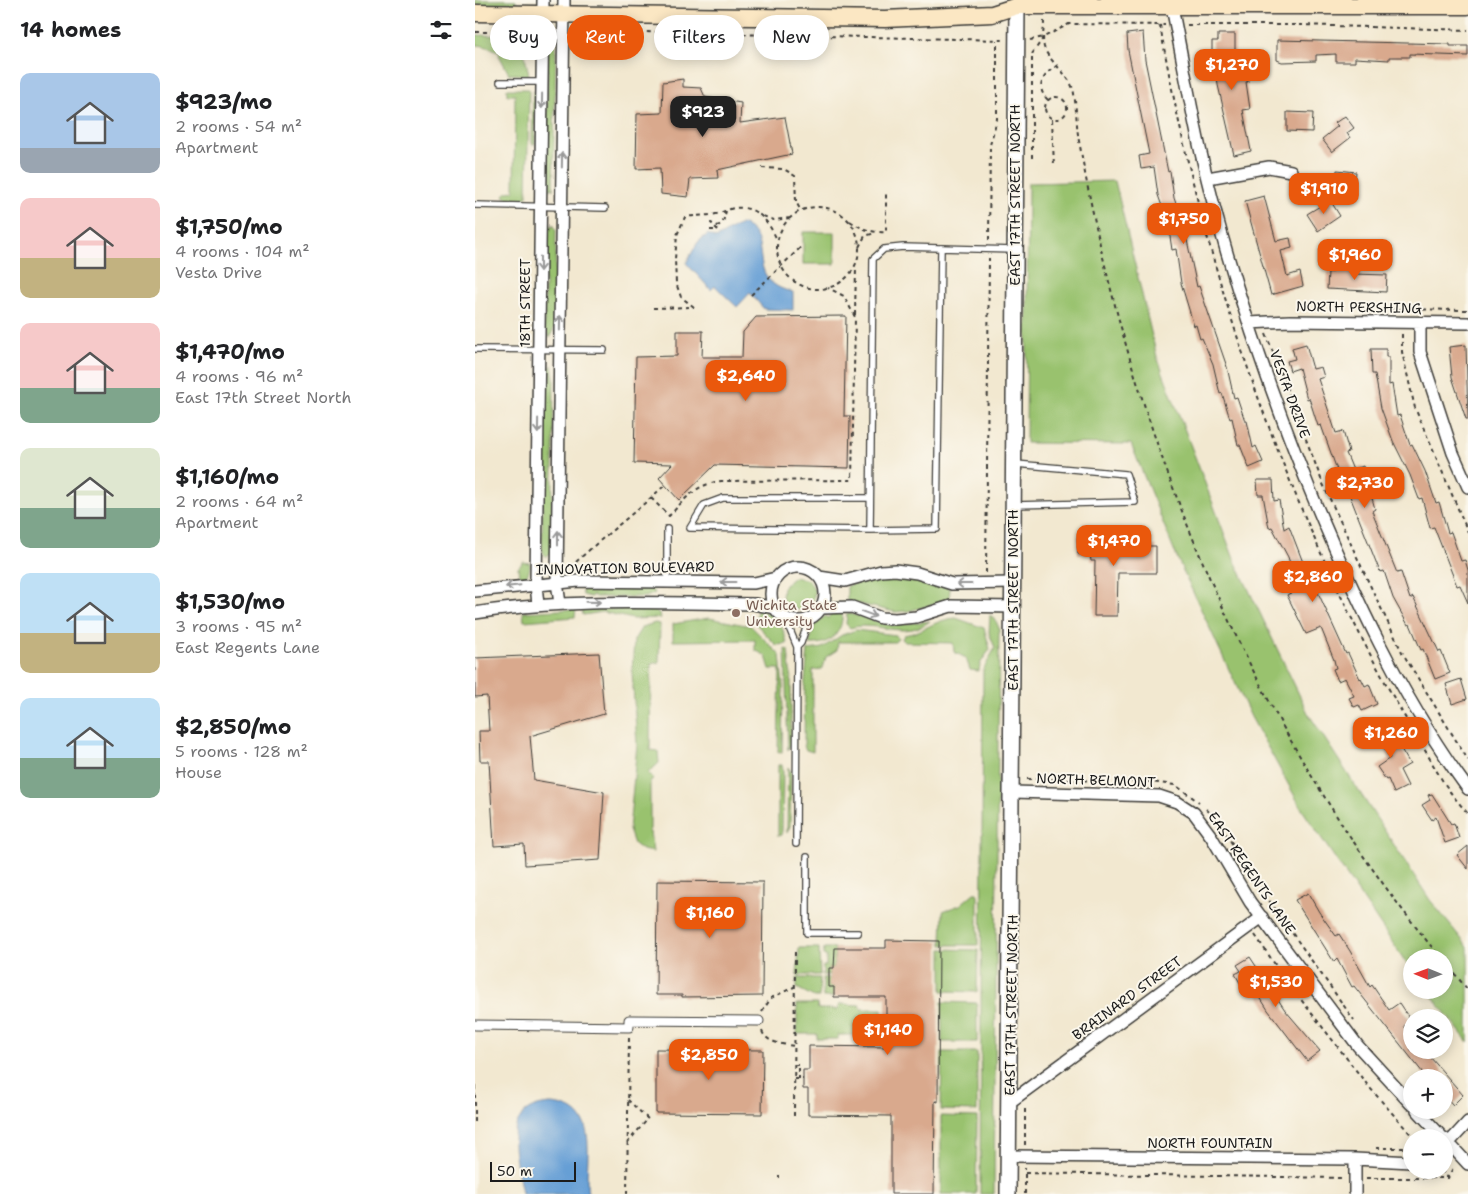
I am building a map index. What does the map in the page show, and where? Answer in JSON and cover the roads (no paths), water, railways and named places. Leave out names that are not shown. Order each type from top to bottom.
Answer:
[{"type":"main road","points":[[475,13],[564,7],[885,19],[992,14],[1012,2],[1179,5],[1370,3],[1468,6]]},
{"type":"street","name":"EAST 17TH STREET NORTH","points":[[1008,1194],[1013,792],[1015,250],[1012,2]]},
{"type":"street","name":"VESTA DRIVE","points":[[1179,5],[1176,25],[1208,178],[1249,323],[1276,406],[1356,598],[1409,698],[1468,789]]},
{"type":"street","name":"18TH STREET","points":[[538,605],[536,584],[543,7]]},
{"type":"street","points":[[560,604],[557,582],[564,7]]},
{"type":"street","points":[[1208,178],[1269,167],[1291,171]]},
{"type":"street","name":"NORTH PERSHING","points":[[1249,323],[1290,321],[1468,324]]},
{"type":"street","points":[[1420,323],[1419,352],[1453,453],[1468,487]]},
{"type":"street","name":"INNOVATION BOULEVARD","points":[[475,591],[557,582],[754,583],[776,578],[782,572],[797,567],[813,571],[819,577],[845,581],[881,570],[895,570],[922,574],[952,584],[1013,583]]},
{"type":"street","points":[[819,577],[825,589],[822,608]]},
{"type":"street","points":[[776,578],[771,593],[775,608],[785,618],[797,621],[809,619],[822,608],[852,607],[881,618],[895,619],[916,617],[951,606],[1013,607]]},
{"type":"street","points":[[475,613],[560,604],[754,604],[775,608]]},
{"type":"street","name":"NORTH BELMONT","points":[[1013,792],[1133,794],[1159,796],[1177,802]]},
{"type":"street","name":"EAST REGENTS LANE","points":[[1177,802],[1194,814],[1211,836],[1262,918],[1358,1046],[1403,1095]]},
{"type":"street","name":"BRAINARD STREET","points":[[1009,1102],[1262,918]]},
{"type":"street","points":[[475,1025],[629,1027],[629,1020],[759,1021]]},
{"type":"street","points":[[1425,1119],[1434,1129]]},
{"type":"street","points":[[1453,1135],[1468,1122]]},
{"type":"street","points":[[1453,1149],[1468,1164]]},
{"type":"street","name":"NORTH FOUNTAIN","points":[[1009,1156],[1355,1159],[1403,1162]]},
{"type":"street","points":[[1355,1159],[1355,1194]]},
{"type":"lane","points":[[500,82],[542,82]]},
{"type":"lane","points":[[475,205],[605,208]]},
{"type":"lane","points":[[870,498],[723,498],[704,505],[690,528],[937,529],[941,248]]},
{"type":"lane","points":[[870,530],[873,259],[884,249],[1015,250]]},
{"type":"lane","points":[[475,350],[539,348],[605,350]]},
{"type":"lane","points":[[1013,464],[1126,474],[1135,502],[1013,504]]},
{"type":"lane","points":[[667,529],[667,582]]},
{"type":"lane","points":[[785,618],[797,647],[796,844]]},
{"type":"lane","points":[[797,647],[801,644],[809,619]]},
{"type":"lane","points":[[807,856],[807,932],[858,933]]},
{"type":"water","points":[[741,224],[751,230],[757,238],[763,269],[768,278],[777,286],[793,292],[793,310],[764,309],[750,293],[737,307],[715,286],[711,290],[686,263],[698,242],[708,234],[716,238]]},
{"type":"water","points":[[551,1104],[568,1108],[578,1115],[585,1125],[588,1138],[588,1194],[522,1194],[514,1152],[516,1125],[523,1115],[534,1107]]},
{"type":"place","name":"Wichita State University","points":[[736,613]]}]
